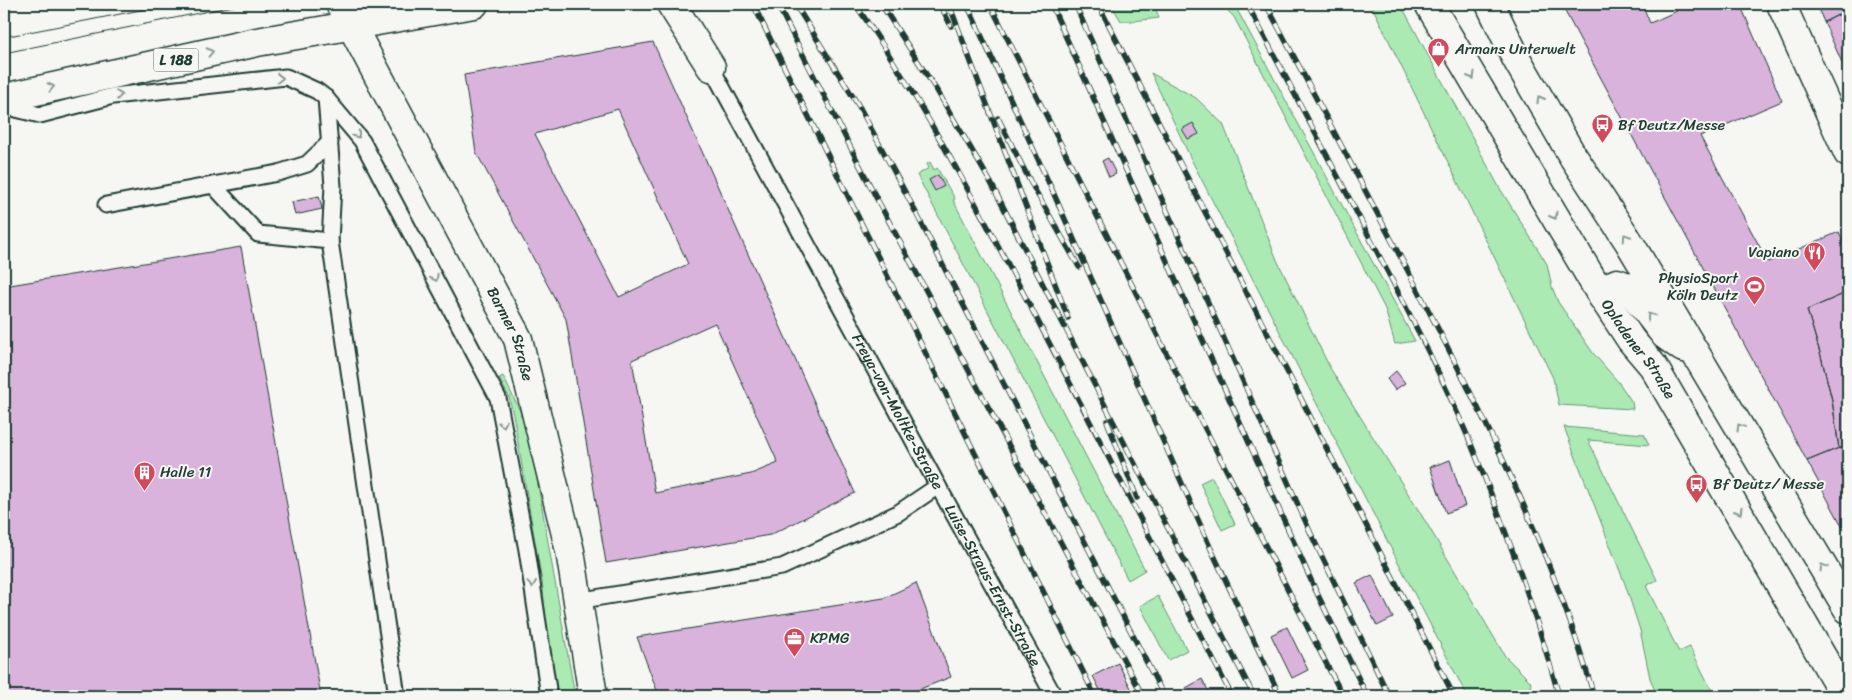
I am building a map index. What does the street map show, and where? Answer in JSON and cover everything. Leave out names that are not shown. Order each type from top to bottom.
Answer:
[{"type":"main road","name":"L 188","points":[[4,98],[257,42],[345,15],[474,4]]},
{"type":"main road","name":"Freya-von-Moltke-Straße","points":[[671,4],[711,67]]},
{"type":"main road","name":"Opladener Straße","points":[[1429,4],[1602,296],[1631,340],[1653,366],[1845,696]]},
{"type":"main road","points":[[1490,4],[1516,58],[1572,155],[1629,242],[1848,609]]},
{"type":"main road","points":[[1781,4],[1841,114],[1848,153]]},
{"type":"main road","name":"Barmer Straße","points":[[345,15],[518,339],[570,552],[593,696]]},
{"type":"main road","points":[[1602,296],[1608,287],[1617,283],[1628,287],[1664,335],[1700,359]]},
{"type":"main road","points":[[1824,661],[1848,676]]},
{"type":"lane","name":"Freya-von-Moltke-Straße","points":[[578,601],[782,567],[898,513],[938,486],[711,67]]},
{"type":"lane","points":[[4,106],[40,115],[112,96],[286,77],[317,91],[326,98],[362,141],[498,398],[527,550],[549,696]]},
{"type":"lane","points":[[326,98],[333,186],[330,241],[397,696]]},
{"type":"lane","points":[[106,205],[278,173],[307,164],[330,142]]},
{"type":"lane","points":[[213,186],[258,234],[330,241]]},
{"type":"lane","name":"Luise-Straus-Ernst-Straße","points":[[938,486],[1051,690]]},
{"type":"green space","points":[[1111,4],[1154,4],[1159,18],[1121,21]]},
{"type":"green space","points":[[1221,4],[1234,4],[1415,341],[1395,344],[1385,309],[1234,17]]},
{"type":"green space","points":[[1371,4],[1399,4],[1406,14],[1499,187],[1547,264],[1552,287],[1558,302],[1593,353],[1619,383],[1632,402],[1633,409],[1559,405],[1553,378]]},
{"type":"green space","points":[[1151,73],[1196,98],[1223,124],[1277,260],[1330,368],[1427,524],[1505,656],[1530,681],[1534,696],[1467,696],[1191,159]]},
{"type":"green space","points":[[930,162],[934,170],[937,168],[955,199],[953,200],[1145,570],[1128,580],[917,175],[929,168],[927,164]]},
{"type":"green space","points":[[503,376],[520,411],[531,445],[575,696],[558,696],[547,634],[543,588],[514,419],[509,397],[499,378]]},
{"type":"green space","points":[[1564,427],[1644,434],[1649,445],[1588,440],[1657,580],[1646,586],[1679,652],[1690,647],[1712,691],[1704,696],[1657,696],[1650,678],[1640,630],[1625,584]]},
{"type":"green space","points":[[1212,477],[1235,524],[1222,530],[1200,483]]},
{"type":"green space","points":[[1158,596],[1187,650],[1168,660],[1140,606]]},
{"type":"building","points":[[1561,4],[1642,4],[1650,23],[1677,11],[1674,4],[1740,4],[1782,101],[1700,136],[1768,262],[1839,232],[1848,254],[1848,292],[1807,310],[1832,400],[1839,448],[1807,461]]},
{"type":"building","points":[[1816,4],[1848,4],[1848,10],[1824,22]]},
{"type":"building","points":[[1848,10],[1848,76],[1824,22]]},
{"type":"building","points":[[653,42],[855,493],[770,535],[606,563],[566,319],[476,152],[464,75]],"holes":[[[618,109],[688,264],[619,297],[535,134]],[[715,323],[778,463],[751,474],[655,493],[632,360]]]},
{"type":"building","points":[[1193,123],[1199,134],[1188,139],[1182,129]]},
{"type":"building","points":[[1108,158],[1116,174],[1109,177],[1102,161]]},
{"type":"building","points":[[938,175],[944,186],[935,191],[929,180]]},
{"type":"building","points":[[319,196],[322,209],[295,215],[292,202]]},
{"type":"building","name":"Halle 11","points":[[241,247],[321,696],[4,696],[4,286]]},
{"type":"building","points":[[1848,292],[1848,447],[1839,449],[1832,400],[1807,310]]},
{"type":"building","points":[[1396,371],[1405,383],[1395,390],[1387,379]]},
{"type":"building","points":[[1848,447],[1848,537],[1807,461],[1839,448]]},
{"type":"building","points":[[1450,460],[1465,506],[1446,513],[1430,467]]},
{"type":"building","points":[[1372,575],[1393,618],[1377,626],[1356,583]]},
{"type":"building","name":"KPMG","points":[[916,583],[951,677],[902,696],[659,696],[637,637],[884,598]]},
{"type":"building","points":[[1287,627],[1308,670],[1292,678],[1271,635]]},
{"type":"building","points":[[1118,663],[1135,696],[1103,696],[1093,676]]},
{"type":"building","points":[[1202,679],[1211,696],[1190,696],[1186,688]]},
{"type":"tram line","points":[[4,37],[171,4]]},
{"type":"tram line","points":[[4,53],[243,4]]},
{"type":"railway","points":[[753,4],[1095,696]]},
{"type":"railway","points":[[777,4],[878,201],[1143,696]]},
{"type":"railway","points":[[795,4],[860,108],[912,205],[1164,696]]},
{"type":"railway","points":[[855,4],[925,113],[967,188],[1054,351],[1232,696]]},
{"type":"railway","points":[[881,4],[939,94],[991,183],[1254,696]]},
{"type":"railway","points":[[940,4],[951,26]]},
{"type":"railway","points":[[949,4],[1068,318]]},
{"type":"railway","points":[[967,4],[1053,192],[1211,549],[1280,696]]},
{"type":"railway","points":[[990,4],[1182,384],[1343,696]]},
{"type":"railway","points":[[1051,4],[1315,589],[1367,696]]},
{"type":"railway","points":[[1075,4],[1312,536],[1389,696]]},
{"type":"railway","points":[[1098,4],[1454,696]]},
{"type":"railway","points":[[1247,4],[1413,320],[1460,419],[1484,475],[1519,569],[1559,696]]},
{"type":"railway","points":[[1266,4],[1409,273],[1488,428],[1536,533],[1557,586],[1594,696]]},
{"type":"railway","points":[[998,118],[1031,183],[1079,267]]},
{"type":"railway","points":[[1107,421],[1137,498]]},
{"type":"place","name":"Armans Unterwelt","points":[[1439,68]]},
{"type":"place","name":"Bf Deutz/Messe","points":[[1602,144]]},
{"type":"place","name":"Vapiano","points":[[1815,271]]},
{"type":"place","name":"PhysioSport Köln Deutz","points":[[1754,306]]},
{"type":"place","name":"Halle 11","points":[[144,491]]},
{"type":"place","name":"Bf Deutz/ Messe","points":[[1697,503]]},
{"type":"place","name":"KPMG","points":[[794,657]]}]
